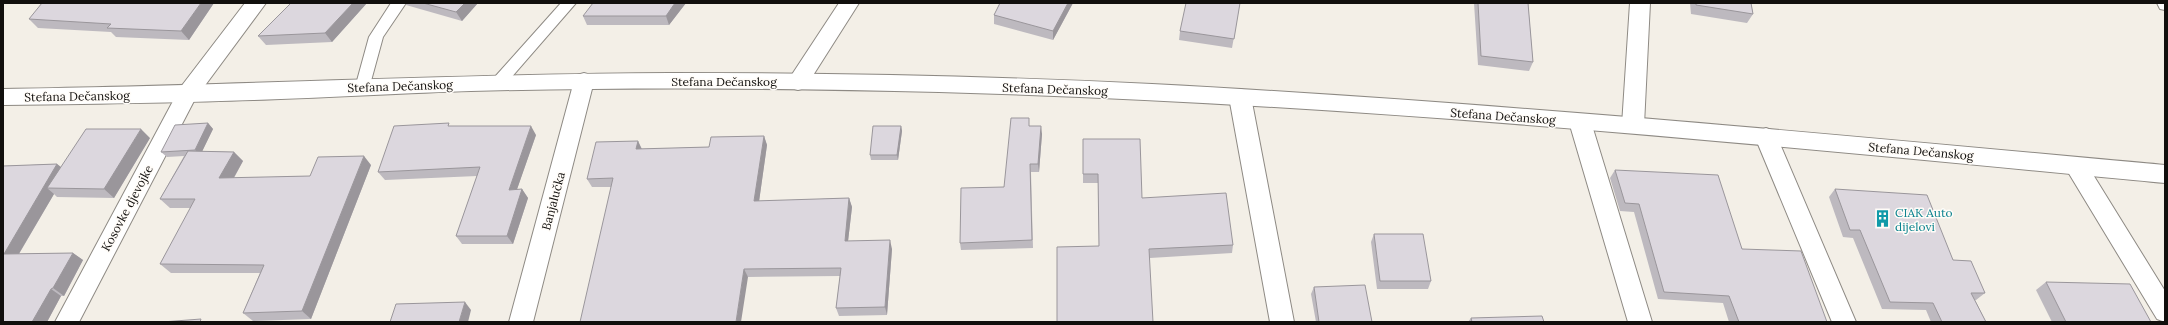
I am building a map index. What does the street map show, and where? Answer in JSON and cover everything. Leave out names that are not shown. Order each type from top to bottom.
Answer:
[{"type":"main road","name":"Kosovke djevojke","points":[[67,322],[187,94],[256,3]]},
{"type":"main road","points":[[798,82],[849,3]]},
{"type":"main road","points":[[1632,125],[1640,3]]},
{"type":"main road","name":"Stefana Dečanskog","points":[[3,97],[187,94],[584,81],[798,82],[1001,86],[1240,97],[1632,125],[2165,174]]},
{"type":"main road","name":"Banjalučka","points":[[521,322],[584,81]]},
{"type":"main road","points":[[1240,97],[1282,322]]},
{"type":"main road","points":[[1580,122],[1640,322]]},
{"type":"main road","points":[[1766,137],[1844,322]]},
{"type":"main road","points":[[2076,166],[2165,312]]},
{"type":"lane","points":[[363,88],[376,37],[384,23],[399,3]]},
{"type":"lane","points":[[498,83],[569,3]]},
{"type":"building","points":[[42,3],[201,3],[181,31],[107,28],[111,24],[29,19]]},
{"type":"building","points":[[291,3],[353,3],[325,33],[258,36]]},
{"type":"building","points":[[423,3],[465,3],[456,12]]},
{"type":"building","points":[[593,3],[675,3],[666,16],[583,16]]},
{"type":"building","points":[[1000,3],[1068,3],[1053,31],[994,15]]},
{"type":"building","points":[[1186,3],[1240,3],[1234,39],[1180,31]]},
{"type":"building","points":[[1478,3],[1528,3],[1533,62],[1481,56]]},
{"type":"building","points":[[1696,3],[1751,3],[1753,14],[1696,5]]},
{"type":"building","points":[[1011,118],[1029,118],[1029,126],[1041,126],[1038,164],[1030,164],[1032,240],[960,243],[961,188],[1004,187]]},
{"type":"building","points":[[208,123],[195,150],[161,152],[175,125]]},
{"type":"building","points":[[449,123],[448,126],[531,126],[509,190],[522,189],[507,236],[456,236],[480,167],[378,172],[394,126]]},
{"type":"building","points":[[873,126],[901,126],[897,155],[870,155]]},
{"type":"building","points":[[86,129],[141,129],[104,189],[47,188]]},
{"type":"building","points":[[764,136],[754,201],[849,198],[845,241],[890,240],[885,307],[836,308],[841,268],[744,269],[736,322],[580,322],[613,178],[587,179],[596,142],[638,141],[636,149],[709,147],[711,137]]},
{"type":"building","points":[[1083,139],[1140,139],[1142,198],[1226,193],[1233,245],[1149,249],[1153,322],[1057,322],[1057,247],[1099,246],[1098,174],[1083,174]]},
{"type":"building","points":[[188,151],[234,152],[219,178],[310,176],[318,157],[364,156],[302,311],[243,313],[264,265],[160,264],[195,199],[160,199]]},
{"type":"building","points":[[57,164],[4,254],[73,253],[32,322],[3,322],[3,166]]},
{"type":"building","points":[[1615,170],[1718,175],[1742,249],[1801,251],[1827,322],[1739,322],[1729,296],[1664,292],[1639,204],[1625,203]]},
{"type":"building","points":[[1835,189],[1927,195],[1953,260],[1971,261],[1985,293],[1971,293],[1986,322],[1942,322],[1933,303],[1890,302],[1860,230],[1850,230]]},
{"type":"building","points":[[1374,234],[1423,234],[1431,281],[1380,281]]},
{"type":"building","points":[[2046,282],[2130,284],[2151,322],[2066,322]]},
{"type":"building","points":[[1365,285],[1372,322],[1319,322],[1314,287]]},
{"type":"building","points":[[465,302],[459,322],[390,322],[396,304]]},
{"type":"building","points":[[1542,316],[1544,322],[1472,322],[1471,318]]},
{"type":"building","points":[[201,319],[200,322],[162,322]]},
{"type":"place","name":"CIAK Auto dijelovi","points":[[1882,219]]}]
